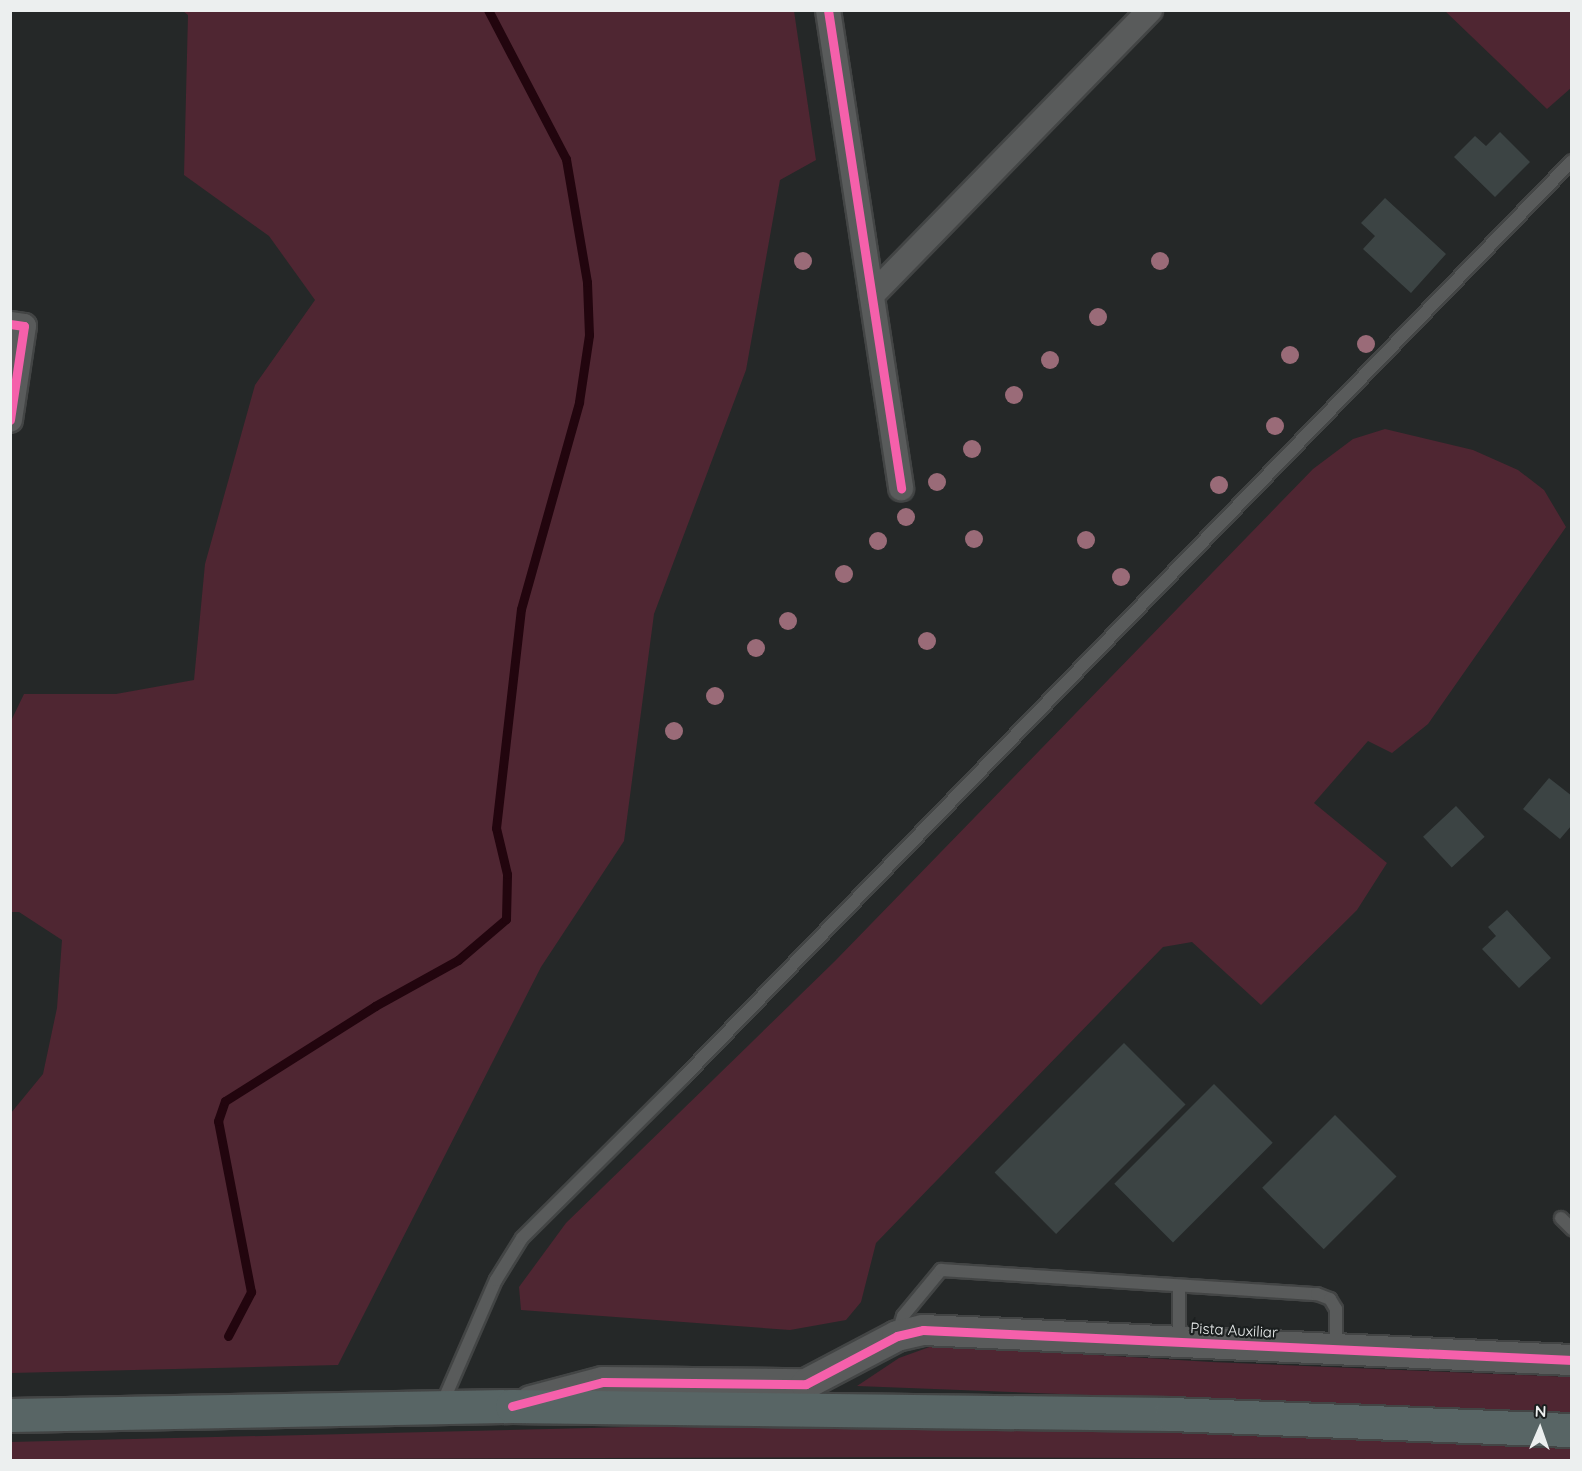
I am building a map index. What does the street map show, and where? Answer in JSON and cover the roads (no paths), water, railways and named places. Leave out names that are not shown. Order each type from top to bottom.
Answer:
[{"type":"highway","points":[[10,1415],[512,1406],[1171,1414],[1572,1430]]},
{"type":"street","points":[[828,10],[901,488]]},
{"type":"street","points":[[872,295],[1150,10]]},
{"type":"street","points":[[10,420],[17,325]]},
{"type":"street","name":"Pista Auxiliar","points":[[512,1406],[603,1382],[806,1384],[897,1336],[923,1330],[1572,1360]]},
{"type":"lane","points":[[441,1408],[496,1280],[522,1238],[683,1078],[1572,161]]},
{"type":"lane","points":[[1561,1218],[1572,1229]]},
{"type":"lane","points":[[897,1336],[903,1316],[941,1270],[1317,1294],[1330,1299],[1336,1309],[1336,1350]]},
{"type":"lane","points":[[1179,1286],[1179,1343]]},
{"type":"waterway","points":[[228,1336],[251,1292],[218,1121],[225,1101],[375,1006],[458,960],[506,919],[507,874],[496,828],[521,609],[579,402],[589,335],[587,282],[566,159],[488,10]]}]
